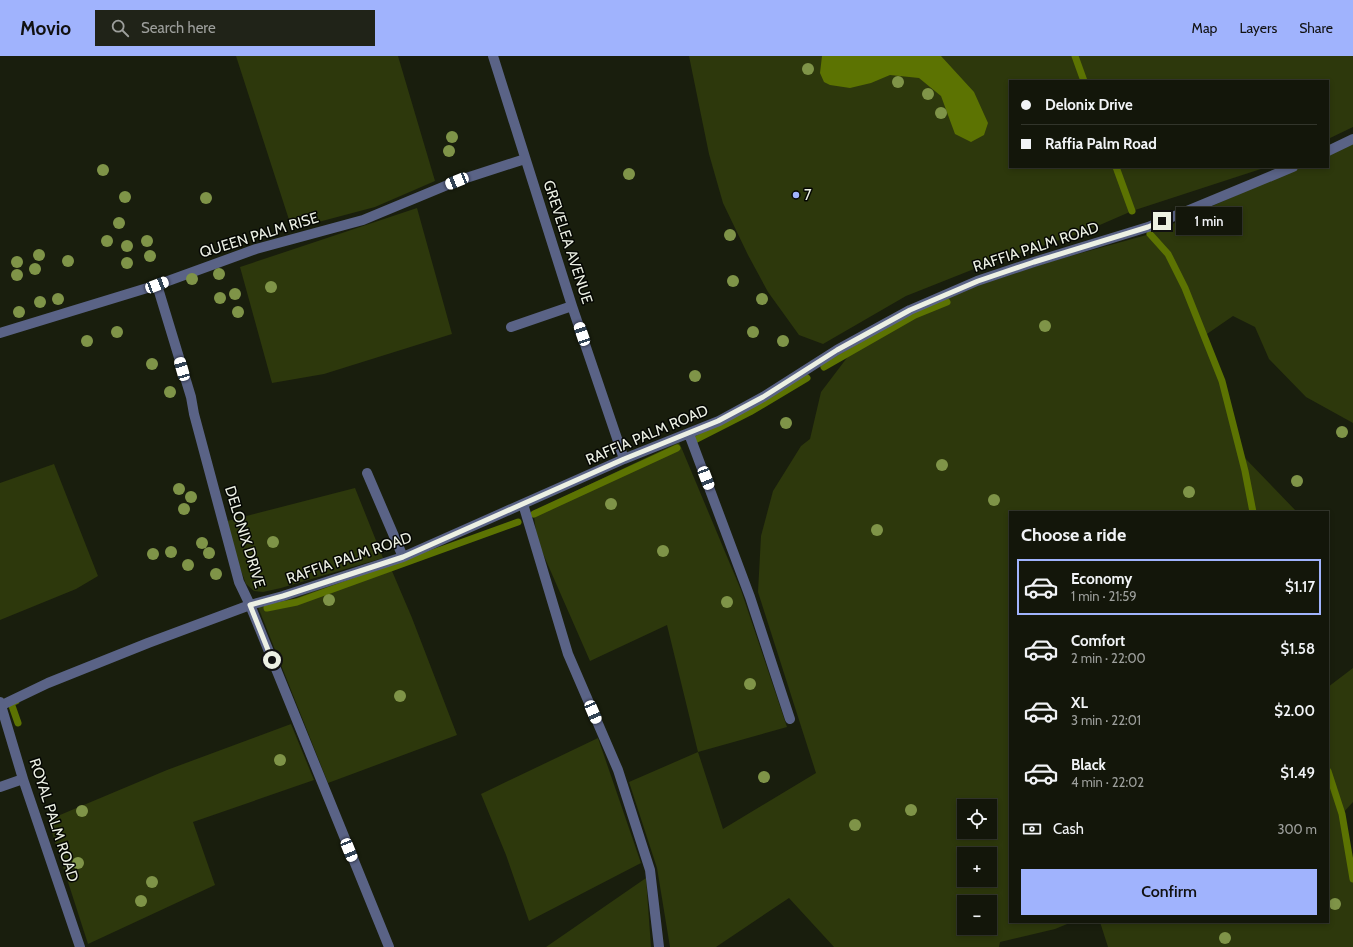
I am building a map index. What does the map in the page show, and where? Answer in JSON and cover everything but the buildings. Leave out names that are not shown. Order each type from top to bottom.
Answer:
[{"type":"street","name":"GREVELEA AVENUE","points":[[493,56],[572,306],[624,459]]},
{"type":"street","points":[[1329,151],[1353,139]]},
{"type":"street","name":"QUEEN PALM RISE","points":[[0,334],[157,285],[256,249],[362,220],[457,181],[525,159]]},
{"type":"street","name":"RAFFIA PALM ROAD","points":[[1,703],[148,643],[250,605],[283,596],[403,557],[624,459],[718,421],[763,397],[837,350],[910,310],[978,281],[1148,227],[1291,168]]},
{"type":"street","name":"DELONIX DRIVE","points":[[157,285],[191,397],[198,429],[239,582],[250,605],[389,947]]},
{"type":"street","points":[[511,327],[572,306]]},
{"type":"street","points":[[689,434],[750,597],[790,719]]},
{"type":"street","points":[[367,473],[403,557]]},
{"type":"street","points":[[523,504],[568,654],[618,770],[650,870],[659,947]]},
{"type":"street","name":"ROYAL PALM ROAD","points":[[1,703],[23,778],[80,947]]},
{"type":"street","points":[[0,787],[23,778]]},
{"type":"shaded area","points":[[236,56],[398,56],[435,181],[375,207],[292,229]]},
{"type":"shaded area","points":[[689,56],[1353,56],[1353,127],[1329,139],[1329,80],[1009,80],[1009,168],[1264,168],[1132,211],[1086,231],[974,269],[906,296],[823,344],[799,335],[768,292],[723,203],[709,154]]},
{"type":"shaded area","points":[[822,56],[941,56],[974,92],[988,123],[984,135],[971,142],[955,134],[941,96],[919,78],[890,75],[871,83],[850,88],[830,85],[824,82],[820,73]]},
{"type":"shaded area","points":[[1353,143],[1353,423],[1306,397],[1269,359],[1255,327],[1233,316],[1204,336],[1222,381],[1241,454],[1296,511],[1009,511],[1009,923],[1070,923],[1055,929],[1000,942],[999,947],[834,947],[789,898],[716,947],[670,947],[657,868],[629,782],[698,752],[723,829],[816,773],[758,592],[761,536],[773,491],[801,446],[810,439],[821,392],[862,338],[910,311],[980,285],[1049,262],[1150,234],[1297,168],[1329,168],[1329,154]]},
{"type":"shaded area","points":[[417,208],[452,334],[324,374],[272,383],[240,267]]},
{"type":"shaded area","points":[[679,442],[741,590],[787,727],[698,752],[667,625],[590,661],[537,540],[534,516],[538,509]]},
{"type":"shaded area","points":[[54,464],[98,576],[76,589],[0,620],[0,483]]},
{"type":"shaded area","points":[[355,488],[383,558],[263,592],[254,591],[246,584],[236,557],[227,521]]},
{"type":"shaded area","points":[[392,571],[412,618],[457,735],[328,783],[258,607],[296,598],[332,584]]},
{"type":"shaded area","points":[[1353,668],[1353,802],[1342,814],[1353,879],[1353,947],[1108,947],[1100,923],[1329,923],[1329,686]]},
{"type":"shaded area","points":[[291,724],[314,780],[193,822],[215,885],[88,944],[48,820],[167,770]]},
{"type":"shaded area","points":[[598,738],[641,863],[529,921],[506,855],[481,794]]},
{"type":"shaded area","points":[[646,878],[651,947],[546,947]]},
{"type":"waterway","points":[[1075,56],[1084,80]]},
{"type":"waterway","points":[[1116,168],[1132,211]]},
{"type":"waterway","points":[[1150,234],[1168,254],[1185,288],[1222,381],[1245,471],[1253,511]]},
{"type":"waterway","points":[[824,367],[915,315],[947,302]]},
{"type":"waterway","points":[[695,440],[750,412],[807,378]]},
{"type":"waterway","points":[[534,514],[677,448]]},
{"type":"waterway","points":[[267,608],[297,602],[518,522]]},
{"type":"waterway","points":[[16,701],[11,703],[18,723]]},
{"type":"waterway","points":[[1329,774],[1342,814],[1353,879]]},
{"type":"place","name":"7","points":[[796,195]]},
{"type":"route","points":[[272,660],[250,605],[283,596],[403,557],[624,459],[689,434],[718,421],[763,397],[837,350],[910,310],[978,281],[1148,227],[1162,221]]}]
